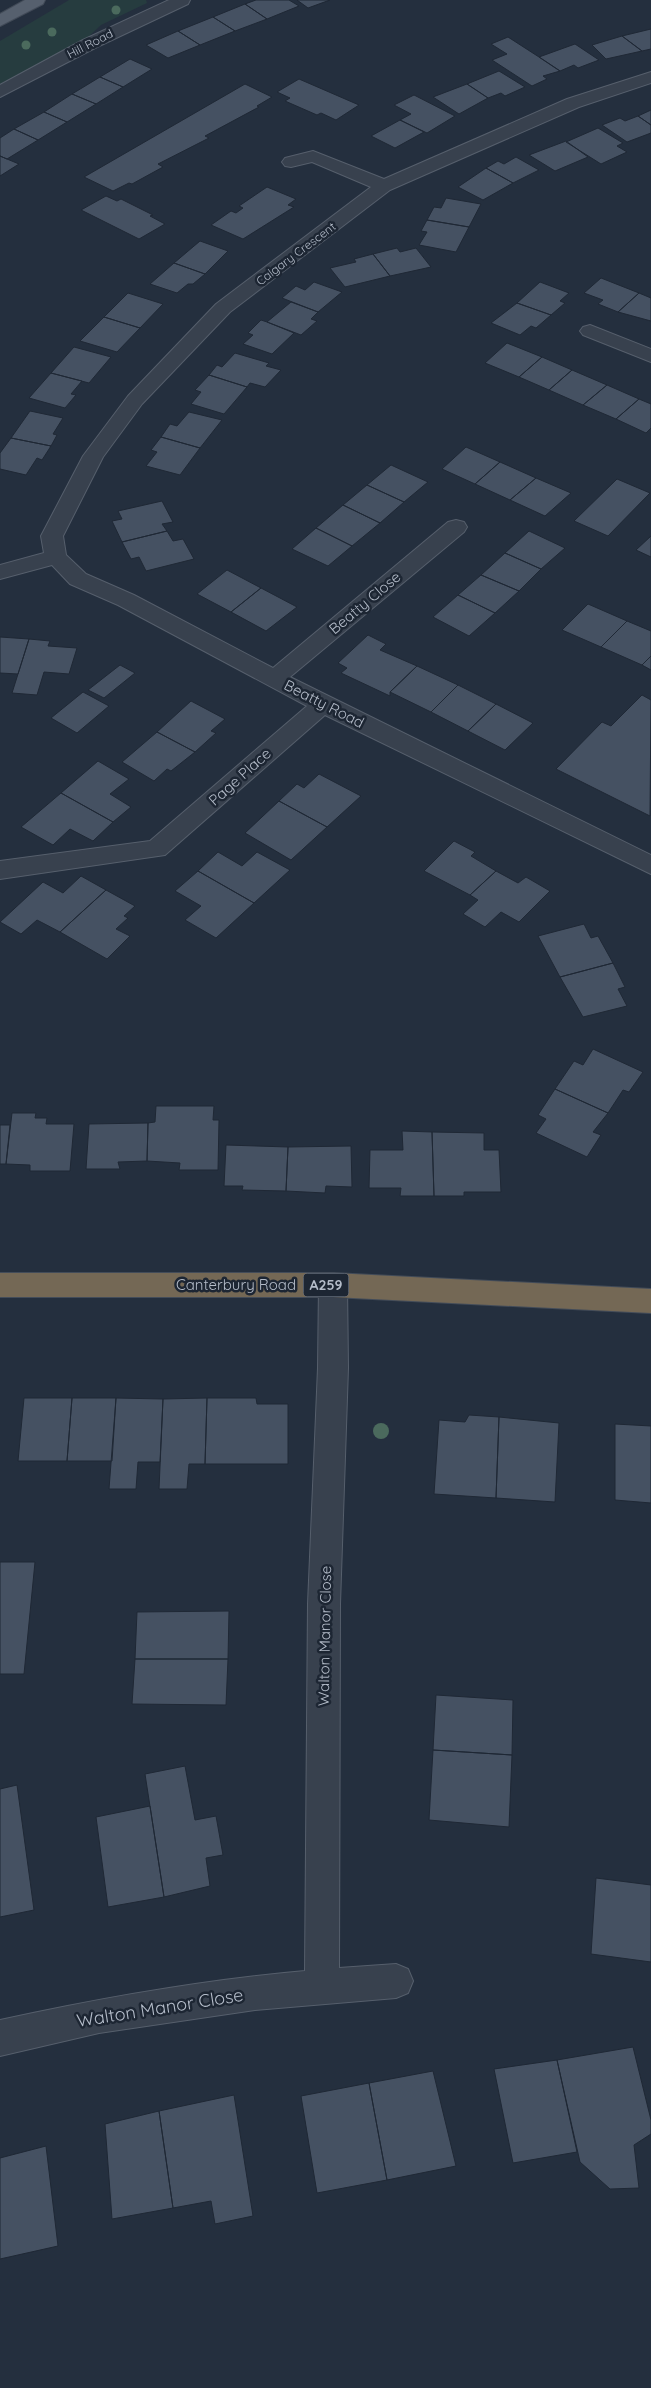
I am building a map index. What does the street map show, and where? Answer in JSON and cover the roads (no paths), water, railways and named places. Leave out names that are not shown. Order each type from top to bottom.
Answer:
[{"type":"highway","name":"Canterbury Road","points":[[0,1285],[333,1285],[651,1301]]},
{"type":"main road","points":[[0,20],[37,0]]},
{"type":"street","name":"Hill Road","points":[[0,92],[88,44],[173,1]]},
{"type":"street","name":"Calgary Crescent","points":[[56,557],[52,536],[93,456],[135,400],[223,308],[384,186],[573,103],[651,77]]},
{"type":"street","points":[[291,162],[313,156],[384,186]]},
{"type":"street","points":[[590,331],[651,356]]},
{"type":"street","name":"Beatty Close","points":[[274,679],[456,527]]},
{"type":"street","points":[[0,572],[56,557]]},
{"type":"street","name":"Beatty Road","points":[[56,557],[78,579],[126,600],[324,705],[651,865]]},
{"type":"street","name":"Page Place","points":[[0,870],[156,849],[186,825],[308,716],[324,705]]},
{"type":"street","name":"Walton Manor Close","points":[[322,1987],[324,1604],[332,1378],[333,1285]]},
{"type":"street","name":"Walton Manor Close","points":[[0,2038],[99,2016],[255,1993],[396,1981]]}]
